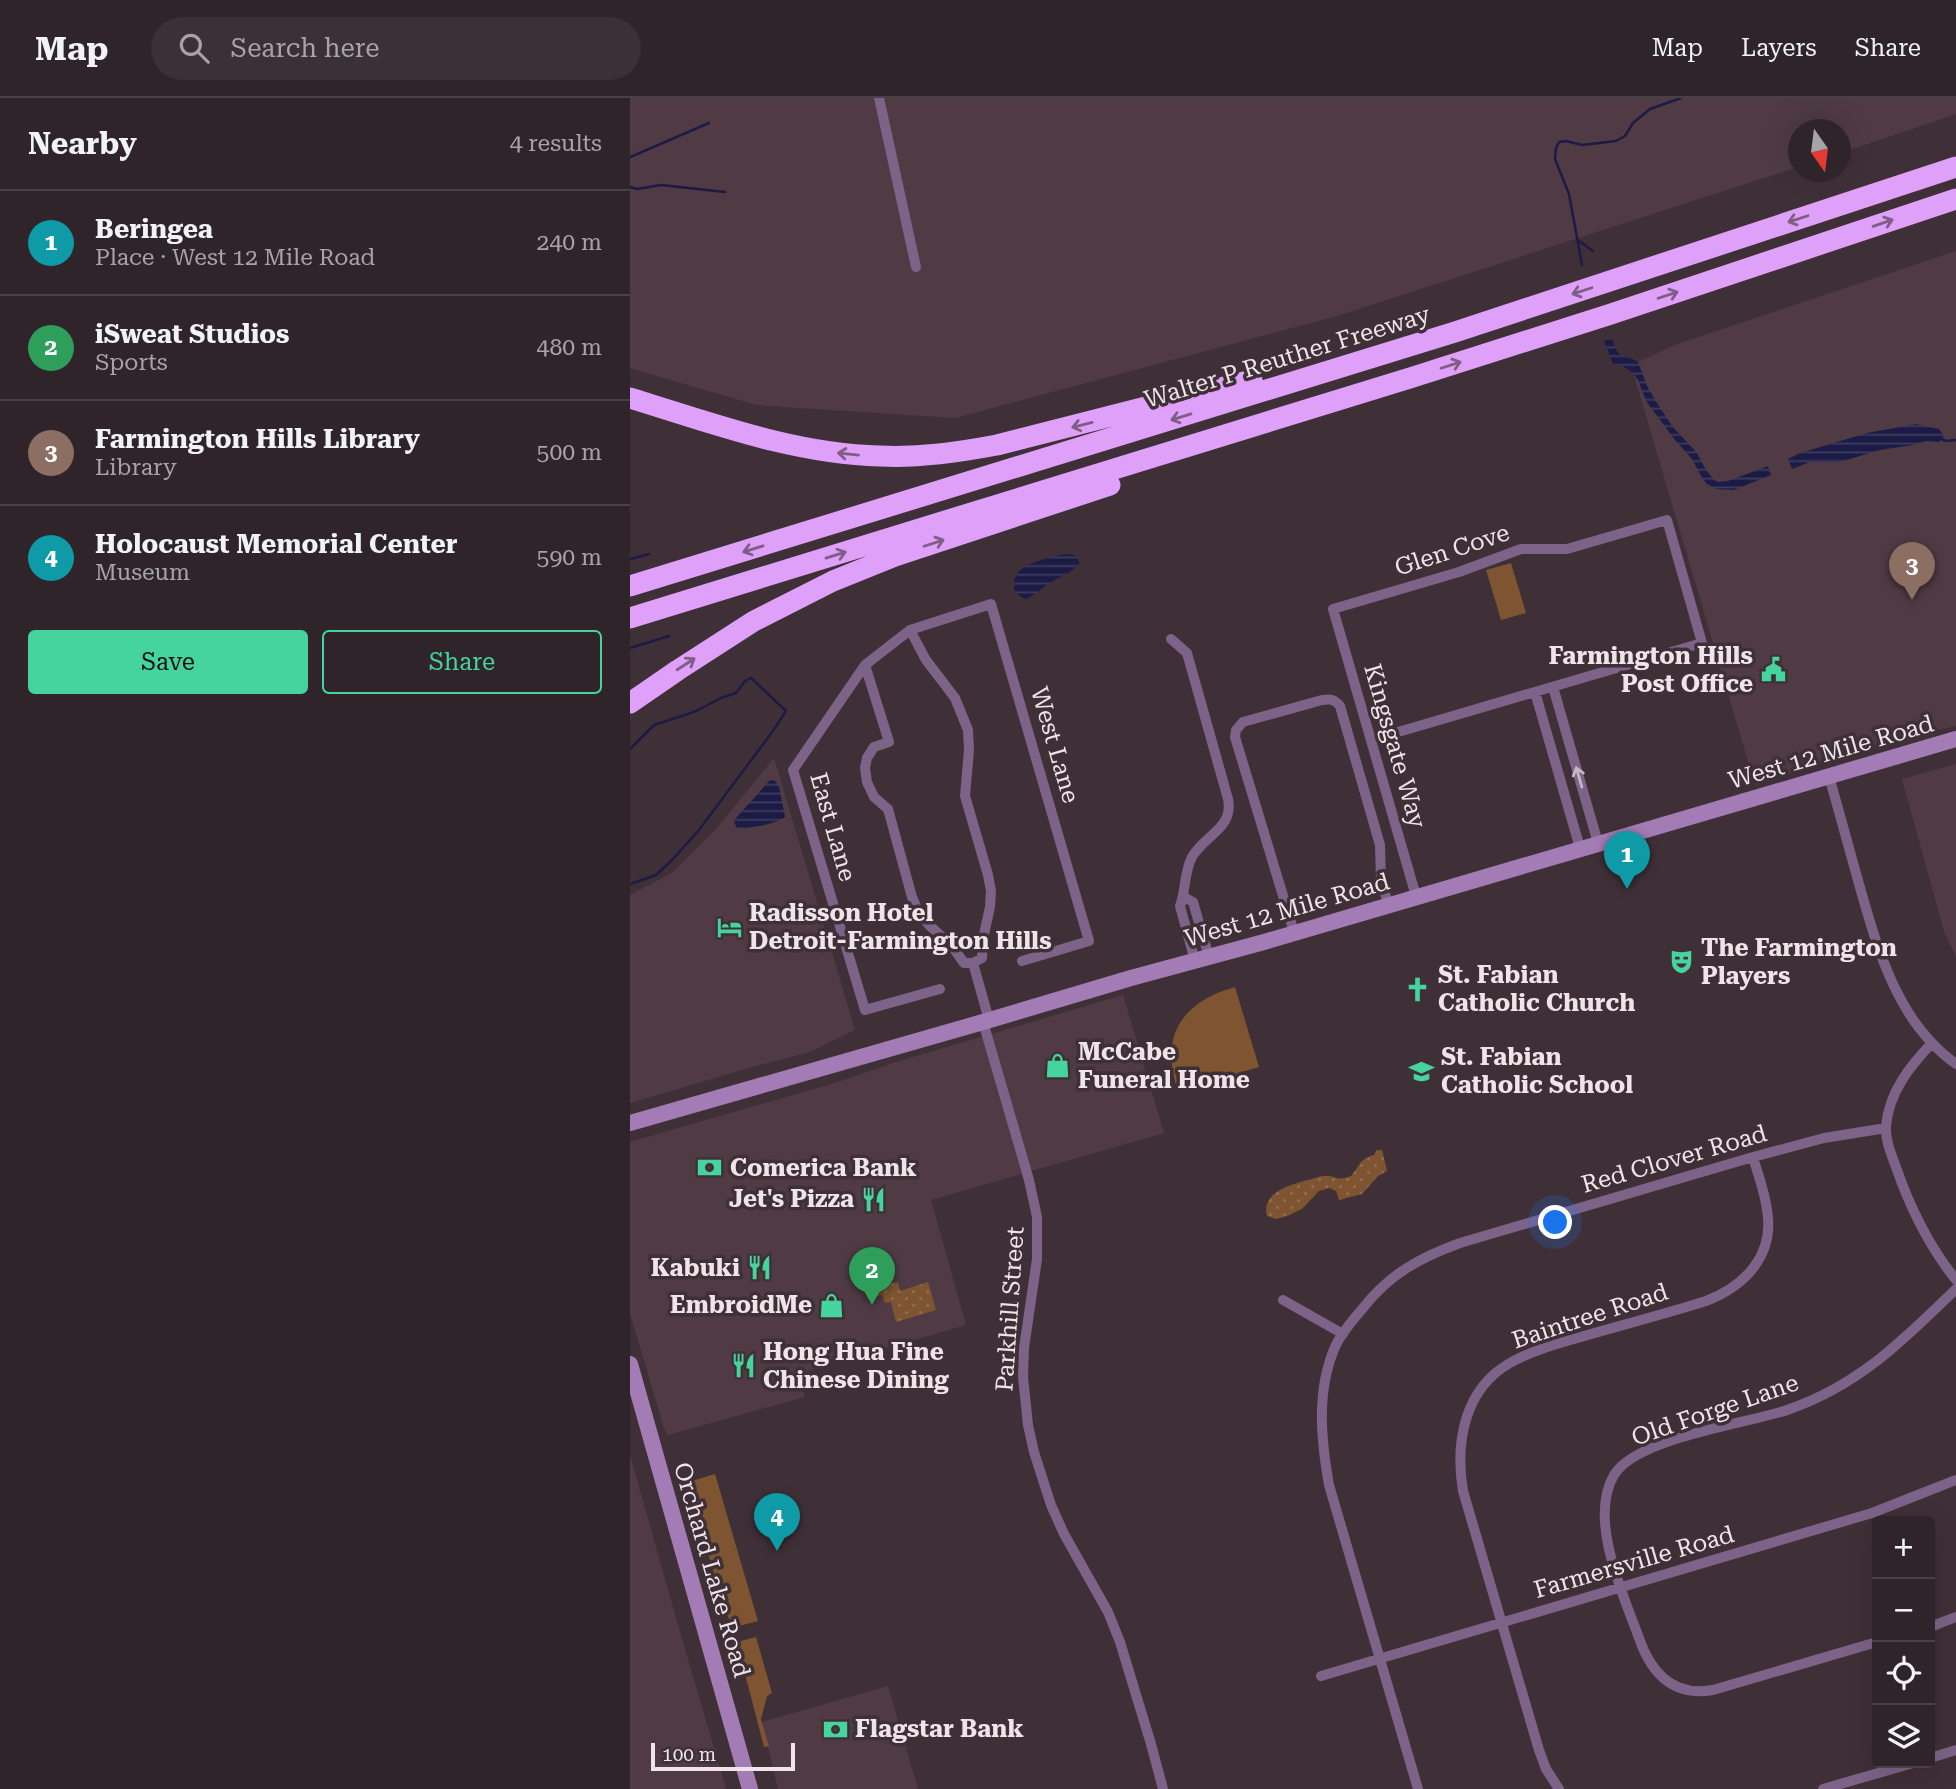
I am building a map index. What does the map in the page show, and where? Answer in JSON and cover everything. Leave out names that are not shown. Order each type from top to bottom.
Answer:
[{"type":"highway","name":"Walter P Reuther Freeway","points":[[630,586],[1387,354],[1956,167]]},
{"type":"highway","points":[[630,618],[1410,378],[1956,199]]},
{"type":"highway","points":[[630,398],[796,446],[843,454],[916,456],[997,445],[1300,367],[1387,354]]},
{"type":"highway","points":[[630,703],[754,621],[844,576],[895,556],[1225,448],[1410,378]]},
{"type":"highway","points":[[630,632],[659,623],[793,568]]},
{"type":"main road","name":"West 12 Mile Road","points":[[630,1123],[1956,739]]},
{"type":"main road","name":"Orchard Lake Road","points":[[630,1364],[750,1789]]},
{"type":"street","points":[[879,98],[916,267]]},
{"type":"street","name":"Glen Cove","points":[[1333,609],[1459,572],[1521,549],[1566,549],[1667,520],[1702,643],[1553,687]]},
{"type":"street","name":"West Lane","points":[[887,647],[910,629],[991,604],[1089,941],[1022,961]]},
{"type":"street","name":"Kingsgate Way","points":[[1333,609],[1416,896]]},
{"type":"street","points":[[865,665],[889,742],[874,747],[867,758],[867,782],[874,797],[888,809],[918,911],[952,946],[964,963],[973,963],[982,958],[990,891],[988,875],[965,796],[968,730],[955,698],[926,660],[910,629]]},
{"type":"street","points":[[1171,639],[1186,653],[1230,811],[1224,824],[1199,848],[1187,869],[1184,897],[1180,906],[1202,959]]},
{"type":"street","name":"East Lane","points":[[887,647],[865,665],[793,770],[865,1010],[940,989]]},
{"type":"street","points":[[1371,740],[1553,687],[1598,843]]},
{"type":"street","points":[[1535,692],[1580,848]]},
{"type":"street","points":[[1294,932],[1235,737],[1236,730],[1243,722],[1322,700],[1331,699],[1340,706],[1380,845],[1381,879],[1388,904]]},
{"type":"street","points":[[1829,776],[1872,930],[1885,966],[1913,1020],[1932,1043],[1956,1064]]},
{"type":"street","name":"Parkhill Street","points":[[973,963],[1037,1217],[1037,1259],[1024,1348],[1023,1377],[1033,1450],[1051,1505],[1064,1534],[1108,1612],[1120,1642],[1163,1789]]},
{"type":"street","points":[[1932,1043],[1913,1062],[1902,1080],[1893,1098],[1886,1129],[1890,1151],[1913,1212],[1940,1259],[1956,1280]]},
{"type":"street","name":"Red Clover Road","points":[[1418,1789],[1328,1485],[1321,1429],[1322,1399],[1335,1346],[1343,1334],[1376,1291],[1393,1276],[1441,1250],[1753,1157],[1824,1138],[1886,1129]]},
{"type":"street","name":"Baintree Road","points":[[1559,1789],[1546,1769],[1539,1750],[1463,1491],[1460,1447],[1464,1424],[1481,1388],[1510,1363],[1558,1344],[1706,1301],[1723,1294],[1748,1275],[1759,1263],[1769,1231],[1766,1201],[1753,1157]]},
{"type":"street","name":"Old Forge Lane","points":[[1872,1643],[1713,1690],[1691,1691],[1677,1687],[1662,1678],[1645,1656],[1605,1534],[1606,1495],[1621,1466],[1637,1454],[1791,1409],[1844,1384],[1895,1347],[1956,1289]]},
{"type":"street","points":[[1283,1300],[1343,1334]]},
{"type":"street","name":"Farmersville Road","points":[[1321,1676],[1872,1513],[1956,1480]]},
{"type":"street","points":[[1935,1625],[1956,1617]]},
{"type":"street","points":[[1935,1756],[1956,1750]]},
{"type":"street","points":[[1823,1789],[1896,1768]]},
{"type":"shaded area","points":[[630,98],[1956,98],[1956,114],[1851,150],[1851,119],[1788,119],[1788,170],[1337,316],[955,418],[756,405],[630,368]]},
{"type":"shaded area","points":[[1956,251],[1956,726],[1864,748],[1755,785],[1631,365],[1675,345]]},
{"type":"shaded area","points":[[1612,338],[1619,354],[1638,362],[1655,400],[1672,426],[1697,453],[1714,480],[1728,481],[1768,466],[1771,475],[1734,490],[1716,489],[1707,484],[1692,459],[1646,401],[1633,373],[1623,366],[1613,364],[1604,341]]},
{"type":"shaded area","points":[[1916,424],[1939,429],[1944,436],[1939,442],[1926,441],[1880,450],[1840,462],[1810,462],[1792,469],[1788,459],[1867,433]]},
{"type":"shaded area","points":[[1065,554],[1075,555],[1080,563],[1070,572],[1026,599],[1014,590],[1015,578],[1023,568],[1037,561]]},
{"type":"shaded area","points":[[1511,563],[1526,613],[1501,620],[1486,570]]},
{"type":"shaded area","points":[[774,758],[855,1030],[810,1052],[630,1103],[630,895],[672,873],[716,829]]},
{"type":"shaded area","points":[[1956,764],[1956,957],[1944,931],[1902,779]]},
{"type":"shaded area","points":[[770,780],[779,786],[785,817],[762,826],[737,828],[734,822],[736,818]]},
{"type":"shaded area","points":[[1235,987],[1259,1067],[1178,1091],[1171,1054],[1173,1038],[1179,1024],[1188,1012],[1201,1002]]},
{"type":"shaded area","points":[[1123,995],[1164,1133],[931,1200],[966,1325],[799,1373],[805,1397],[668,1435],[630,1313],[630,1142]]},
{"type":"shaded area","points":[[1377,1150],[1382,1150],[1387,1171],[1378,1176],[1362,1194],[1339,1200],[1336,1191],[1330,1188],[1319,1191],[1302,1209],[1287,1216],[1276,1219],[1267,1216],[1268,1201],[1279,1191],[1320,1176],[1351,1176],[1362,1161],[1374,1155]]},
{"type":"shaded area","points":[[884,1276],[889,1284],[898,1282],[900,1291],[928,1282],[936,1310],[896,1322],[891,1302],[885,1303],[882,1295],[875,1297],[872,1286],[880,1284]]},
{"type":"shaded area","points":[[630,1455],[678,1625],[726,1789],[630,1789]]},
{"type":"shaded area","points":[[715,1474],[758,1621],[739,1626],[732,1624],[725,1611],[689,1486],[695,1480]]},
{"type":"shaded area","points":[[756,1637],[772,1693],[767,1696],[761,1719],[769,1746],[764,1747],[736,1647],[741,1641]]},
{"type":"shaded area","points":[[888,1686],[918,1789],[778,1789],[762,1722]]},
{"type":"waterway","points":[[1582,265],[1569,194],[1555,159],[1559,142],[1582,145],[1616,141],[1625,136],[1633,123],[1650,109],[1681,98]]},
{"type":"waterway","points":[[630,157],[709,123]]},
{"type":"waterway","points":[[630,187],[637,189],[661,185],[725,192]]},
{"type":"waterway","points":[[1579,241],[1593,251]]},
{"type":"waterway","points":[[1939,438],[1946,441],[1956,440]]},
{"type":"waterway","points":[[630,559],[649,554]]},
{"type":"waterway","points":[[630,648],[669,636]]},
{"type":"waterway","points":[[630,749],[654,725],[694,712],[736,693],[745,681],[751,678],[786,711],[699,830],[672,860],[656,875],[630,884]]},
{"type":"place","name":"Farmington Hills Library","points":[[1912,600]]},
{"type":"place","name":"Farmington Hills Post Office","points":[[1773,670]]},
{"type":"place","name":"Beringea","points":[[1627,889]]},
{"type":"place","name":"Radisson Hotel Detroit-Farmington Hills","points":[[729,927]]},
{"type":"place","name":"The Farmington Players","points":[[1681,962]]},
{"type":"place","name":"St. Fabian Catholic Church","points":[[1418,989]]},
{"type":"place","name":"McCabe Funeral Home","points":[[1058,1066]]},
{"type":"place","name":"St. Fabian Catholic School","points":[[1421,1071]]},
{"type":"place","name":"Comerica Bank","points":[[710,1168]]},
{"type":"place","name":"Jet's Pizza","points":[[874,1199]]},
{"type":"place","name":"Kabuki","points":[[760,1268]]},
{"type":"place","name":"EmbroidMe","points":[[832,1305]]},
{"type":"place","name":"iSweat Studios","points":[[872,1305]]},
{"type":"place","name":"Hong Hua Fine Chinese Dining","points":[[743,1366]]},
{"type":"place","name":"Holocaust Memorial Center","points":[[777,1551]]},
{"type":"place","name":"Flagstar Bank","points":[[835,1729]]}]
